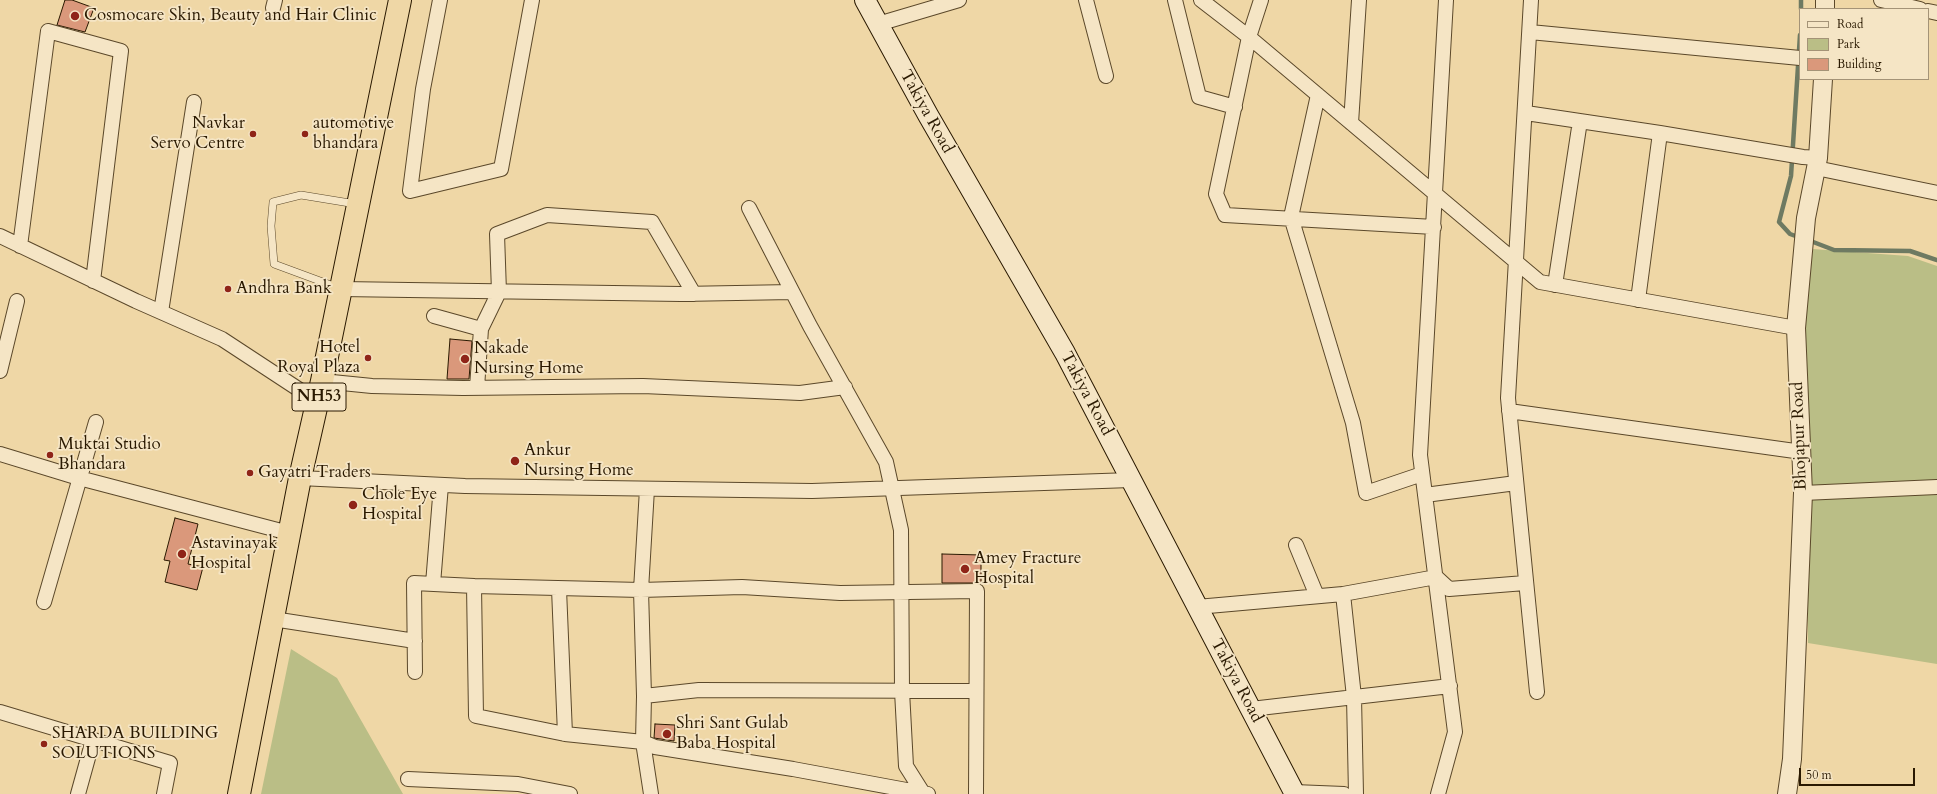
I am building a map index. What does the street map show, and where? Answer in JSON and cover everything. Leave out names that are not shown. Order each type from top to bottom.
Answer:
[{"type":"highway","name":"NH53","points":[[239,794],[300,478],[318,402],[400,0]]},
{"type":"main road","name":"Takiya Road","points":[[865,0],[928,115],[1065,354],[1295,793]]},
{"type":"street","points":[[440,0],[423,89],[410,191],[501,169],[532,0]]},
{"type":"street","points":[[878,24],[959,0]]},
{"type":"street","points":[[1086,0],[1106,76]]},
{"type":"street","points":[[1175,0],[1199,96],[1235,107]]},
{"type":"street","points":[[1201,0],[1249,37],[1318,94],[1435,195],[1517,261],[1540,282],[1796,328]]},
{"type":"street","points":[[1261,0],[1249,37],[1216,194],[1225,215],[1291,217],[1434,227]]},
{"type":"street","points":[[1351,123],[1359,0]]},
{"type":"street","points":[[1438,794],[1455,732],[1420,455],[1446,0]]},
{"type":"street","points":[[1531,0],[1526,113],[1508,398],[1536,692]]},
{"type":"street","points":[[1881,0],[1916,8]]},
{"type":"street","points":[[20,246],[48,31],[121,51],[93,281]]},
{"type":"street","points":[[1530,32],[1793,58]]},
{"type":"street","name":"Bhojapur Road","points":[[1787,794],[1792,759],[1803,493],[1796,328],[1812,161],[1823,80]]},
{"type":"street","points":[[1318,94],[1291,217],[1353,423],[1366,493],[1422,474]]},
{"type":"street","points":[[161,312],[194,102]]},
{"type":"street","points":[[1526,113],[1660,133],[1782,154],[1937,193]]},
{"type":"street","points":[[1555,285],[1580,121]]},
{"type":"street","points":[[1638,300],[1660,133]]},
{"type":"street","points":[[749,208],[792,292],[886,462],[901,530],[902,691],[906,766],[926,794]]},
{"type":"street","points":[[477,388],[481,329],[499,292],[497,234],[547,215],[652,222],[694,294]]},
{"type":"street","points":[[0,236],[93,281],[222,339],[318,402]]},
{"type":"street","points":[[341,289],[694,294],[792,292]]},
{"type":"street","points":[[0,371],[17,301]]},
{"type":"street","points":[[434,316],[481,329]]},
{"type":"street","points":[[322,381],[372,386],[477,388],[643,386],[800,393],[845,387]]},
{"type":"street","points":[[1509,411],[1802,452]]},
{"type":"street","points":[[44,602],[96,422]]},
{"type":"street","points":[[0,454],[79,478],[290,533]]},
{"type":"street","points":[[300,478],[441,485],[647,490],[812,491],[1131,480]]},
{"type":"street","points":[[1425,495],[1516,484]]},
{"type":"street","points":[[433,584],[441,485]]},
{"type":"street","points":[[1803,493],[1937,487]]},
{"type":"street","points":[[647,490],[640,590],[644,696],[643,742],[651,794]]},
{"type":"street","points":[[1296,545],[1317,596]]},
{"type":"street","points":[[1436,577],[1449,589],[1525,583]]},
{"type":"street","points":[[1197,607],[1343,594],[1436,577]]},
{"type":"street","points":[[415,672],[414,583],[559,589],[640,590],[742,587],[840,593],[977,591],[976,794]]},
{"type":"street","points":[[474,586],[476,716],[565,734],[643,742],[655,747],[793,769],[926,794]]},
{"type":"street","points":[[559,589],[565,734]]},
{"type":"street","points":[[1343,594],[1354,698],[1356,794]]},
{"type":"street","points":[[273,619],[415,641]]},
{"type":"street","points":[[1251,709],[1450,686]]},
{"type":"street","points":[[644,696],[699,690],[976,691]]},
{"type":"street","points":[[0,712],[170,763],[164,794]]},
{"type":"street","points":[[78,794],[93,740]]},
{"type":"street","points":[[408,779],[518,784],[570,794]]},
{"type":"street","points":[[1295,793],[1344,794]]},
{"type":"lane","points":[[341,289],[274,264],[271,226],[273,202],[301,195],[358,204]]},
{"type":"green space","points":[[1813,249],[1908,256],[1937,266],[1937,664],[1808,643],[1807,496],[1803,327]]},
{"type":"green space","points":[[291,649],[337,678],[403,794],[261,794]]},
{"type":"building","points":[[65,0],[72,0],[94,8],[85,32],[57,25]]},
{"type":"building","points":[[450,339],[472,341],[469,379],[447,379]]},
{"type":"building","points":[[175,518],[198,524],[188,564],[203,567],[197,590],[165,582],[170,561],[164,560]]},
{"type":"building","points":[[942,554],[981,555],[981,583],[942,583]]},
{"type":"building","points":[[655,724],[675,725],[674,741],[654,738]]},
{"type":"waterway","points":[[1801,0],[1801,8]]},
{"type":"waterway","points":[[1799,51],[1791,176],[1779,222],[1790,234],[1801,238]]},
{"type":"waterway","points":[[1808,240],[1834,250],[1910,251],[1937,260]]},
{"type":"place","name":"Cosmocare Skin, Beauty and Hair Clinic","points":[[75,16]]},
{"type":"place","name":"Navkar Servo Centre","points":[[253,134]]},
{"type":"place","name":"automotive bhandara","points":[[305,134]]},
{"type":"place","name":"Andhra Bank","points":[[228,289]]},
{"type":"place","name":"Hotel Royal Plaza","points":[[368,358]]},
{"type":"place","name":"Nakade Nursing Home","points":[[465,359]]},
{"type":"place","name":"Muktai Studio Bhandara","points":[[50,455]]},
{"type":"place","name":"Ankur Nursing Home","points":[[515,461]]},
{"type":"place","name":"Gayatri Traders","points":[[250,473]]},
{"type":"place","name":"Chole Eye Hospital","points":[[353,505]]},
{"type":"place","name":"Astavinayak Hospital","points":[[182,554]]},
{"type":"place","name":"Amey Fracture Hospital","points":[[965,569]]},
{"type":"place","name":"Shri Sant Gulab Baba Hospital","points":[[667,734]]},
{"type":"place","name":"SHARDA BUILDING SOLUTIONS","points":[[44,744]]}]
